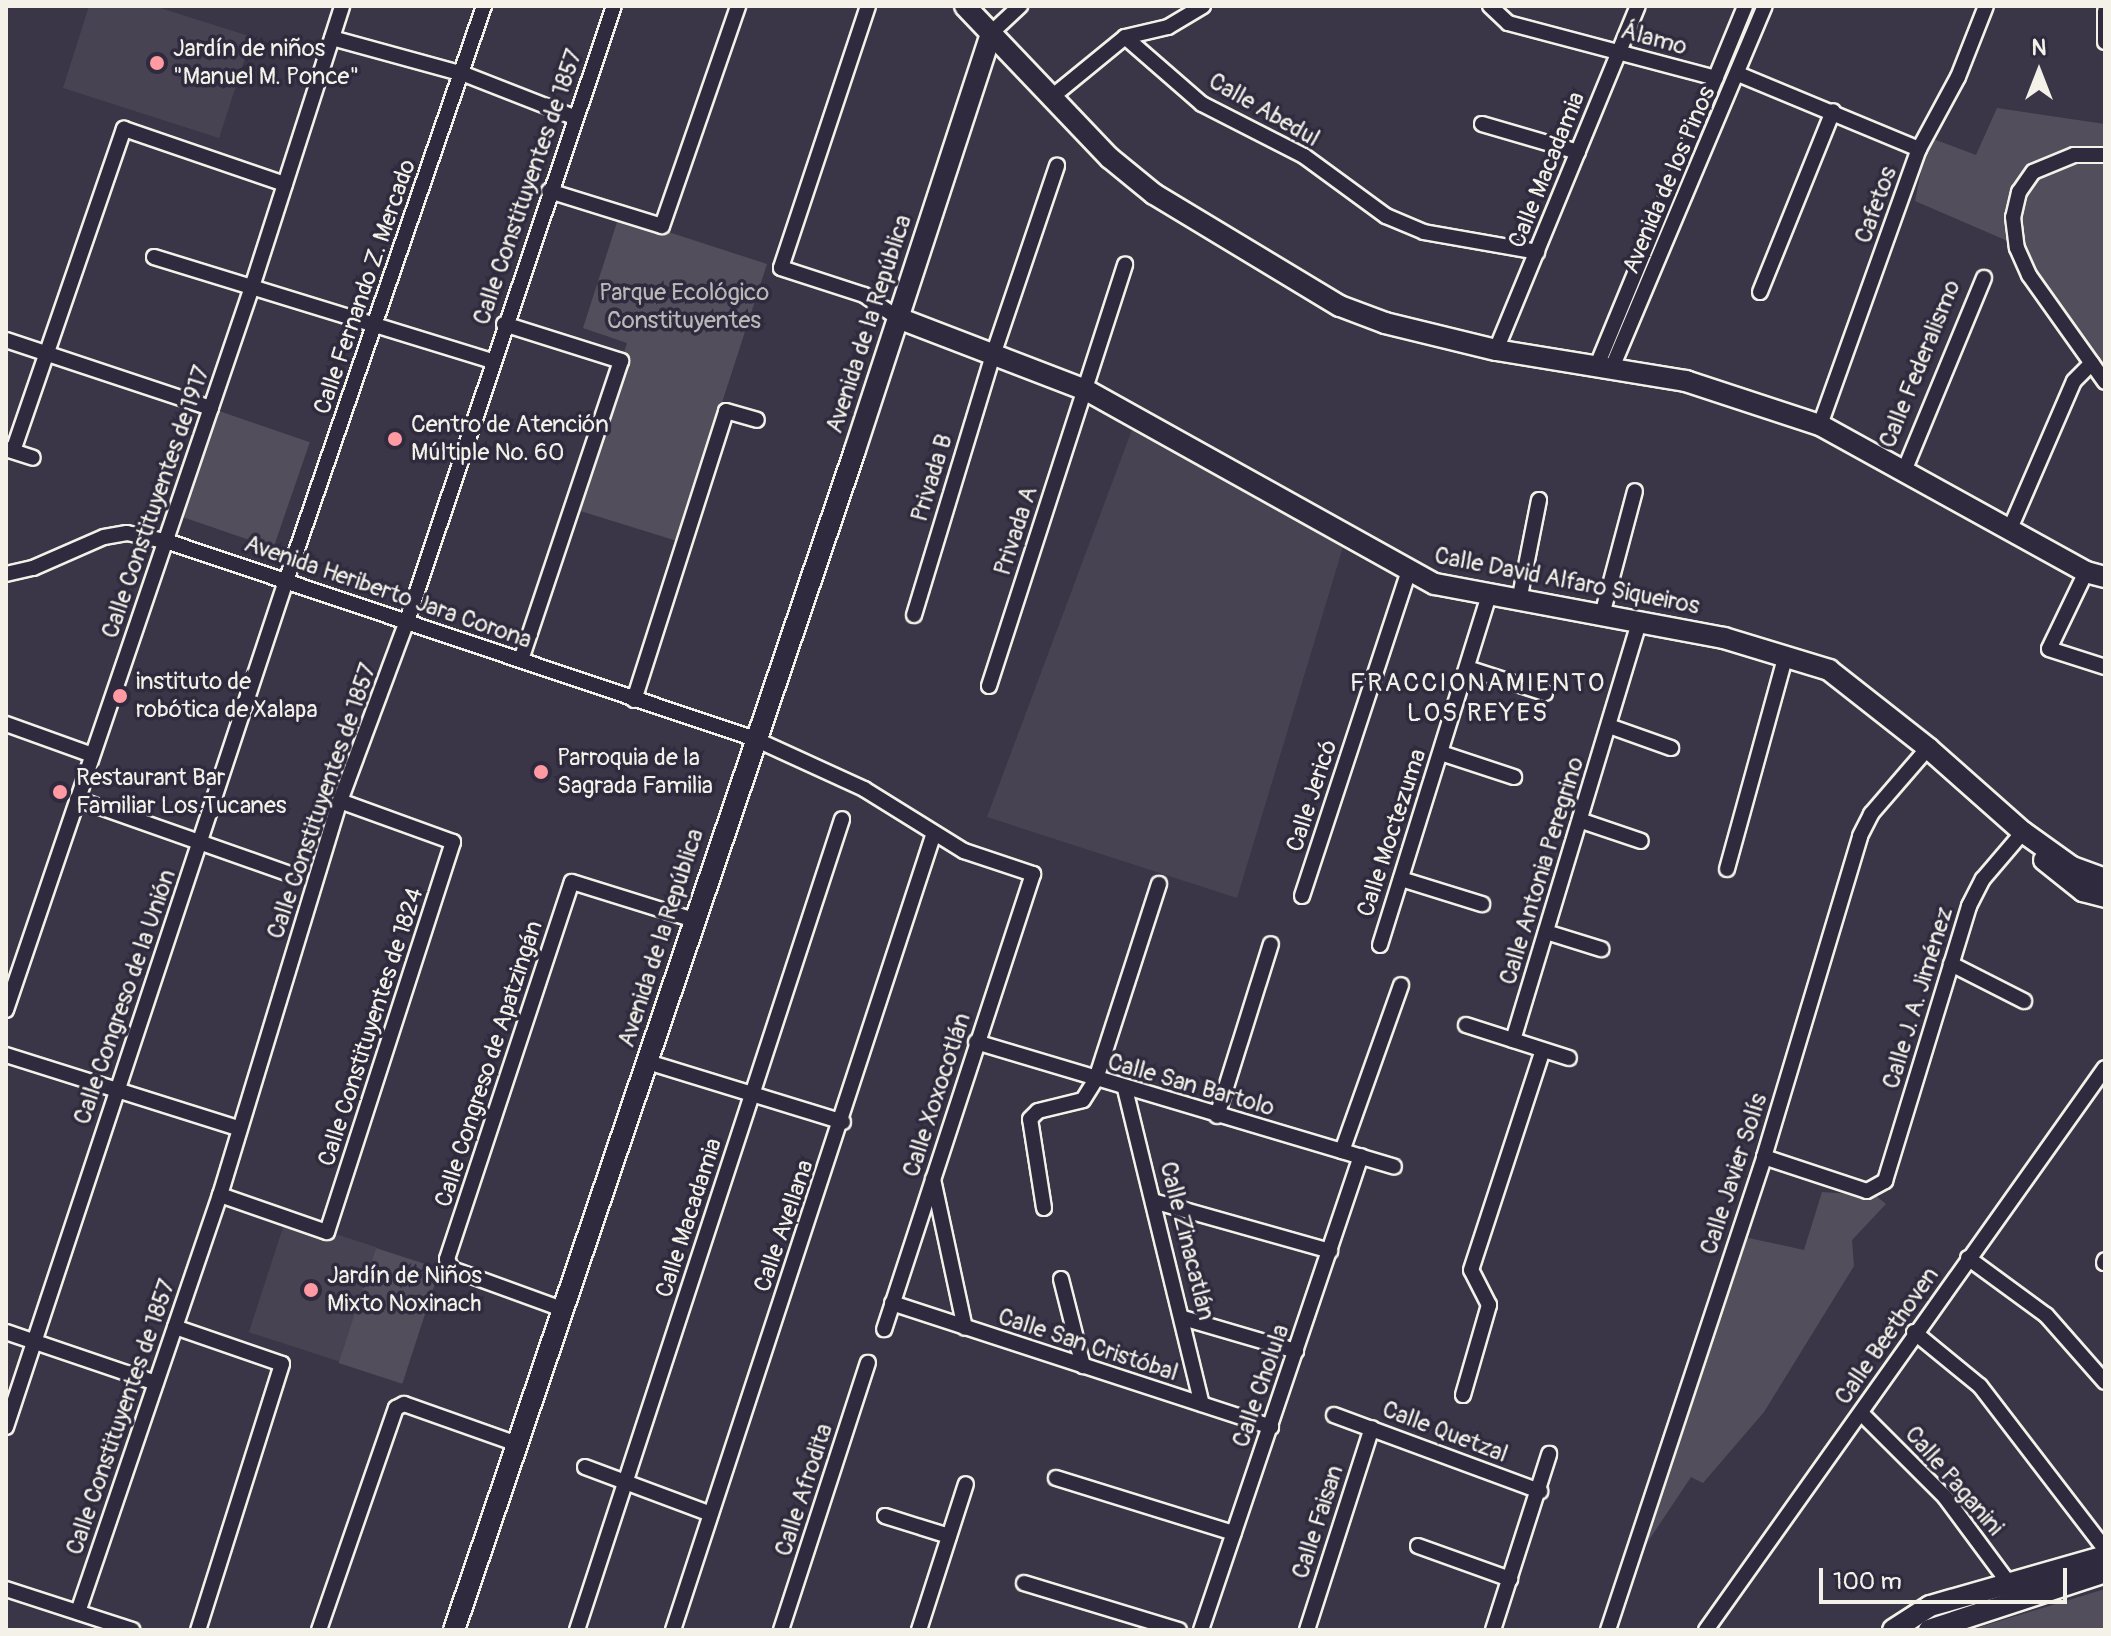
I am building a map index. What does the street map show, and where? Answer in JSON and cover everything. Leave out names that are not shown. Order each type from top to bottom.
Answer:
[{"type":"main road","points":[[965,6],[1110,158],[1204,228],[1340,306],[1385,323],[1496,350],[1686,381],[1820,425],[2009,531],[2096,575]]},
{"type":"main road","name":"Avenida de la República","points":[[454,1630],[648,1062],[991,33]]},
{"type":"main road","name":"Calle David Alfaro Siqueiros","points":[[898,318],[1086,390],[1408,574],[1489,596],[1639,622],[1786,655],[1852,685],[2023,832]]},
{"type":"main road","points":[[2023,832],[2072,867],[2105,879]]},
{"type":"main road","points":[[2023,832],[2028,845],[2067,881],[2105,897]]},
{"type":"main road","points":[[1893,1630],[1930,1606],[2105,1556]]},
{"type":"main road","points":[[1929,1630],[2105,1572]]},
{"type":"street","name":"Calle Constituyentes de 1917","points":[[6,1010],[11,974],[77,799],[166,541],[342,6]]},
{"type":"street","name":"Calle Fernando Z. Mercado","points":[[286,581],[464,74],[484,6]]},
{"type":"street","name":"Calle Constituyentes de 1857","points":[[78,1612],[220,1195],[340,801],[407,621],[504,324],[614,6]]},
{"type":"street","points":[[549,191],[662,226],[738,6]]},
{"type":"street","points":[[868,6],[781,268],[864,295],[898,318]]},
{"type":"street","points":[[991,33],[1020,6]]},
{"type":"street","points":[[1053,96],[1125,37],[1168,27],[1203,6]]},
{"type":"street","name":"Calle Macadamia","points":[[1496,350],[1638,6]]},
{"type":"street","name":"Avenida de los Pinos","points":[[1603,369],[1745,6]]},
{"type":"street","name":"Avenida de los Pinos","points":[[1603,369],[1724,108],[1765,6]]},
{"type":"street","name":"Cafetos","points":[[1820,425],[1919,149],[1958,77],[1986,6]]},
{"type":"street","name":"Álamo","points":[[1490,9],[1508,23],[1716,78]]},
{"type":"street","points":[[2104,40],[2105,11]]},
{"type":"street","name":"Calle Abedul","points":[[1125,37],[1202,104],[1304,156],[1386,216],[1424,232],[1537,252]]},
{"type":"street","points":[[332,38],[464,74],[574,117]]},
{"type":"street","points":[[1738,74],[1919,149]]},
{"type":"street","points":[[1706,101],[1724,108]]},
{"type":"street","points":[[1760,292],[1833,111]]},
{"type":"street","points":[[1482,124],[1578,152]]},
{"type":"street","points":[[33,458],[10,450],[124,129],[285,184]]},
{"type":"street","points":[[2105,155],[2074,155],[2033,172],[2019,192],[2013,217],[2017,248],[2029,275],[2105,382]]},
{"type":"street","name":"Privada B","points":[[914,615],[993,355],[1057,166]]},
{"type":"street","points":[[154,257],[492,361]]},
{"type":"street","name":"Privada A","points":[[989,686],[1125,264]]},
{"type":"street","name":"Calle Federalismo","points":[[1904,471],[1984,278]]},
{"type":"street","points":[[504,324],[621,361],[521,660]]},
{"type":"street","points":[[6,340],[211,408]]},
{"type":"street","points":[[2009,531],[2074,381],[2092,363]]},
{"type":"street","points":[[634,700],[726,411],[757,420]]},
{"type":"street","points":[[1602,615],[1635,491]]},
{"type":"street","points":[[1519,601],[1539,500]]},
{"type":"street","name":"Avenida Heriberto Jara Corona","points":[[6,574],[33,568],[104,537],[127,533],[166,541],[755,739],[864,789],[933,836],[1033,874]]},
{"type":"street","name":"Calle Jericó","points":[[1302,896],[1408,574]]},
{"type":"street","points":[[2096,575],[2049,649],[2105,667]]},
{"type":"street","name":"Calle Congreso de la Unión","points":[[6,1427],[286,581]]},
{"type":"street","name":"Calle Moctezuma","points":[[1380,945],[1489,596]]},
{"type":"street","name":"Calle Antonia Peregrino","points":[[1513,1040],[1582,821],[1639,622]]},
{"type":"street","points":[[1727,869],[1786,655]]},
{"type":"street","points":[[1467,668],[1545,693]]},
{"type":"street","points":[[6,724],[92,755]]},
{"type":"street","points":[[1609,726],[1671,748]]},
{"type":"street","name":"Calle Javier Solís","points":[[1608,1630],[1764,1157],[1860,836],[1871,814],[1928,748]]},
{"type":"street","points":[[1441,753],[1514,777]]},
{"type":"street","points":[[77,799],[290,874]]},
{"type":"street","name":"Calle Constituyentes de 1824","points":[[220,1195],[327,1232],[453,842],[340,801]]},
{"type":"street","name":"Calle Macadamia","points":[[577,1630],[842,819]]},
{"type":"street","points":[[1582,821],[1641,841]]},
{"type":"street","name":"Calle J. A. Jiménez","points":[[1764,1157],[1867,1191],[1878,1189],[1885,1181],[1969,906],[1983,879],[2023,832]]},
{"type":"street","name":"Calle Avellana","points":[[673,1630],[843,1122],[933,836]]},
{"type":"street","name":"Calle Xoxocotlán","points":[[884,1329],[1033,874]]},
{"type":"street","points":[[1401,879],[1482,904]]},
{"type":"street","name":"Calle Congreso de Apatzingán","points":[[562,1309],[452,1269],[447,1259],[572,882],[694,920]]},
{"type":"street","points":[[1044,1208],[1030,1119],[1038,1111],[1083,1100],[1096,1079],[1159,884]]},
{"type":"street","points":[[1546,932],[1601,949]]},
{"type":"street","points":[[1217,1116],[1271,944]]},
{"type":"street","points":[[1951,964],[2024,1001]]},
{"type":"street","points":[[1342,1151],[1401,985]]},
{"type":"street","points":[[1466,1025],[1569,1058]]},
{"type":"street","name":"Calle San Bartolo","points":[[976,1042],[1394,1167]]},
{"type":"street","points":[[1463,1395],[1489,1305],[1471,1270],[1543,1050]]},
{"type":"street","points":[[6,1055],[240,1129]]},
{"type":"street","points":[[648,1062],[843,1122]]},
{"type":"street","name":"Calle Beethoven","points":[[1708,1629],[1861,1413],[1914,1332],[2105,1068]]},
{"type":"street","name":"Calle Zinacatlán","points":[[1125,1089],[1156,1202],[1202,1404]]},
{"type":"street","name":"Calle Cholula","points":[[1201,1630],[1361,1156]]},
{"type":"street","points":[[933,1178],[965,1328]]},
{"type":"street","points":[[1156,1202],[1330,1251]]},
{"type":"street","points":[[1968,1258],[2046,1315],[2105,1382]]},
{"type":"street","points":[[1061,1279],[1083,1366]]},
{"type":"street","name":"Calle San Cristóbal","points":[[892,1303],[1271,1427]]},
{"type":"street","points":[[1183,1318],[1296,1351]]},
{"type":"street","points":[[175,1327],[282,1364],[198,1630]]},
{"type":"street","points":[[6,1332],[156,1383]]},
{"type":"street","points":[[1914,1332],[1989,1397],[2105,1549]]},
{"type":"street","name":"Calle Afrodita","points":[[781,1630],[868,1363]]},
{"type":"street","points":[[319,1630],[396,1408],[404,1404],[517,1444]]},
{"type":"street","name":"Calle Paganini","points":[[1861,1413],[1945,1497],[2008,1582]]},
{"type":"street","name":"Calle Quetzal","points":[[1334,1415],[1540,1491]]},
{"type":"street","name":"Calle Faisan","points":[[1307,1630],[1372,1428]]},
{"type":"street","points":[[1493,1630],[1540,1491],[1549,1454]]},
{"type":"street","points":[[585,1467],[711,1514]]},
{"type":"street","points":[[1056,1478],[1234,1533]]},
{"type":"street","points":[[919,1630],[966,1484]]},
{"type":"street","points":[[885,1516],[949,1536]]},
{"type":"street","points":[[1418,1546],[1510,1579]]},
{"type":"street","points":[[1024,1583],[1179,1630]]},
{"type":"street","points":[[6,1589],[132,1630]]},
{"type":"shaded area","name":"Jardín de niños \"Manuel M. Ponce\"","points":[[89,6],[154,6],[252,37],[219,138],[63,88]]},
{"type":"shaded area","points":[[1133,427],[1343,547],[1237,898],[987,817]]},
{"type":"shaded area","name":"Jardín de Niños Mixto Noxinach","points":[[286,1218],[376,1247],[339,1361],[249,1332]]},
{"type":"green space","points":[[1997,108],[2105,124],[2105,377],[2010,242],[1915,201],[1928,137],[1976,155]]},
{"type":"green space","name":"Parque Ecológico Constituyentes","points":[[619,216],[767,264],[677,541],[574,509],[627,343],[583,328]]},
{"type":"green space","points":[[219,411],[310,442],[273,548],[183,517]]},
{"type":"green space","points":[[1822,1192],[1876,1196],[1886,1204],[1852,1240],[1854,1266],[1764,1412],[1703,1483],[1691,1477],[1637,1558],[1744,1237],[1804,1250]]},
{"type":"green space","points":[[376,1248],[440,1269],[402,1384],[339,1363]]},
{"type":"green space","points":[[2105,1589],[2105,1630],[1970,1630]]},
{"type":"place","name":"Jardín de niños \"Manuel M. Ponce\"","points":[[157,63]]},
{"type":"place","name":"Centro de Atención Múltiple No. 60","points":[[395,439]]},
{"type":"place","name":"instituto de robótica de Xalapa","points":[[120,696]]},
{"type":"place","name":"Parroquia de la Sagrada Familia","points":[[541,772]]},
{"type":"place","name":"Restaurant Bar Familiar Los Tucanes","points":[[60,792]]},
{"type":"place","name":"Jardín de Niños Mixto Noxinach","points":[[311,1290]]},
{"type":"district","name":"FRACCIONAMIENTO LOS REYES","points":[[1478,699]]}]
